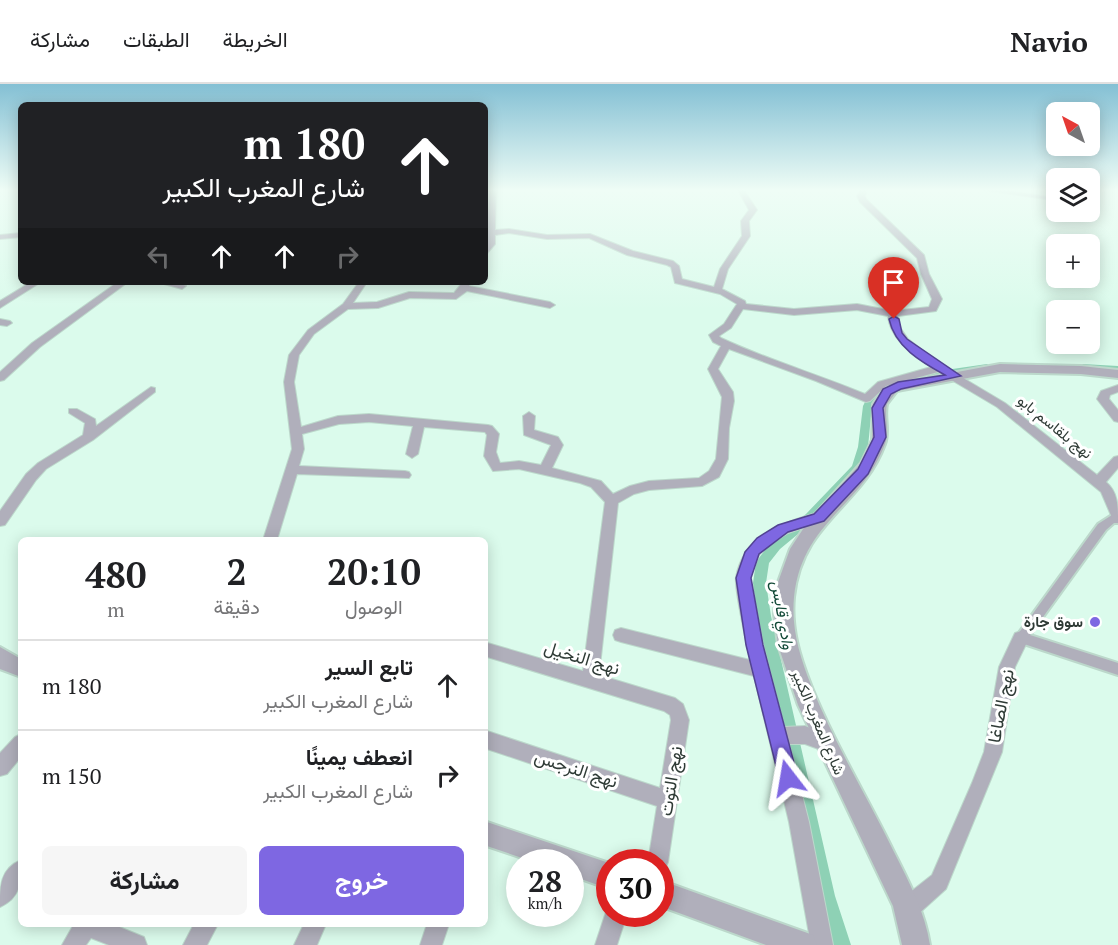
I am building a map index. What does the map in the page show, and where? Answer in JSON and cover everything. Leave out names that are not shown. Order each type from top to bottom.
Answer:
[{"type":"street","points":[[717,290],[724,269],[746,236],[746,230]]},
{"type":"street","points":[[742,306],[794,312],[856,307],[893,314],[933,309],[937,299],[925,274],[921,257],[893,230]]},
{"type":"street","points":[[488,249],[491,244],[491,233],[509,231],[547,237],[596,237],[621,250],[670,262],[677,269],[676,279],[683,284],[717,290],[740,300],[742,306]]},
{"type":"street","points":[[0,237],[18,235]]},
{"type":"street","points":[[0,305],[32,285]]},
{"type":"street","points":[[0,378],[36,345],[120,285]]},
{"type":"street","points":[[177,285],[182,286]]},
{"type":"street","points":[[271,537],[298,449],[289,382],[294,355],[311,332],[346,306],[361,285]]},
{"type":"street","points":[[346,306],[378,305],[409,295],[456,296],[465,285],[550,305]]},
{"type":"street","points":[[742,306],[728,326],[714,335],[726,346],[820,379],[866,399],[882,384],[947,372]]},
{"type":"street","name":"نهج بلقاسم بابو","points":[[893,314],[897,334],[947,372],[1001,405],[1098,483],[1112,497],[1118,518]]},
{"type":"street","points":[[590,681],[612,501],[631,488],[699,483],[713,477],[719,471],[724,453],[723,430],[729,398],[727,389],[713,372],[713,367],[726,346]]},
{"type":"street","name":"شارع المغرب الكبير","points":[[916,945],[915,929],[907,909],[870,827],[824,742],[790,656],[784,625],[784,599],[792,564],[807,534],[819,517],[855,482],[872,457],[880,437],[877,417],[883,395],[898,386],[947,372],[1022,367],[1118,374]]},
{"type":"street","points":[[1118,388],[1105,393],[1103,399],[1118,418]]},
{"type":"street","points":[[0,521],[31,477],[42,466],[89,437],[151,390]]},
{"type":"street","points":[[73,411],[91,422],[89,437]]},
{"type":"street","points":[[529,416],[528,432],[554,440],[557,445],[545,470]]},
{"type":"street","points":[[296,432],[350,420],[387,419],[419,424],[488,429],[493,434],[488,453],[493,466],[504,469],[519,465],[596,484],[612,501]]},
{"type":"street","points":[[412,454],[419,424]]},
{"type":"street","points":[[1098,483],[1118,460]]},
{"type":"street","points":[[293,470],[405,475]]},
{"type":"street","points":[[819,517],[783,529],[771,536],[753,552],[743,578],[745,598],[799,822],[822,945]]},
{"type":"street","name":"نهج الصاغا","points":[[907,909],[939,882],[980,786],[993,752],[1007,667],[1021,638],[1102,527],[1112,519],[1118,518]]},
{"type":"street","points":[[1067,574],[1079,580]]},
{"type":"street","points":[[621,635],[762,670]]},
{"type":"street","points":[[1021,638],[1118,669]]},
{"type":"street","name":"نهج النخيل","points":[[488,650],[669,704]]},
{"type":"street","points":[[0,656],[6,662],[18,667]]},
{"type":"street","name":"نهج التوت","points":[[660,849],[680,720],[677,710],[669,704]]},
{"type":"street","points":[[778,736],[805,735],[824,742]]},
{"type":"street","name":"نهج النرجس","points":[[488,740],[668,800]]},
{"type":"street","points":[[0,767],[18,746]]},
{"type":"street","points":[[488,834],[596,872]]},
{"type":"street","points":[[0,896],[18,874]]},
{"type":"street","points":[[674,898],[803,945]]},
{"type":"street","points":[[73,945],[85,927]]},
{"type":"street","points":[[94,927],[136,945]]},
{"type":"street","points":[[194,945],[205,927]]},
{"type":"street","points":[[305,945],[314,927]]},
{"type":"street","points":[[431,945],[437,927]]},
{"type":"street","points":[[606,945],[612,927]]},
{"type":"waterway","name":"وادي قابس","points":[[841,945],[826,896],[764,616],[760,571],[768,554],[810,517],[858,465],[863,447],[868,406],[871,398],[877,392],[887,386],[914,377],[987,367]]},
{"type":"waterway","name":"وادي قابس","points":[[1083,367],[1118,369]]},
{"type":"place","name":"سوق جارة","points":[[1095,622]]},
{"type":"route","points":[[788,778],[755,645],[743,578],[753,552],[762,542],[783,529],[819,517],[864,471],[880,437],[877,425],[878,408],[880,400],[887,391],[898,386],[956,376],[929,362],[904,341],[897,334],[894,319]]}]
